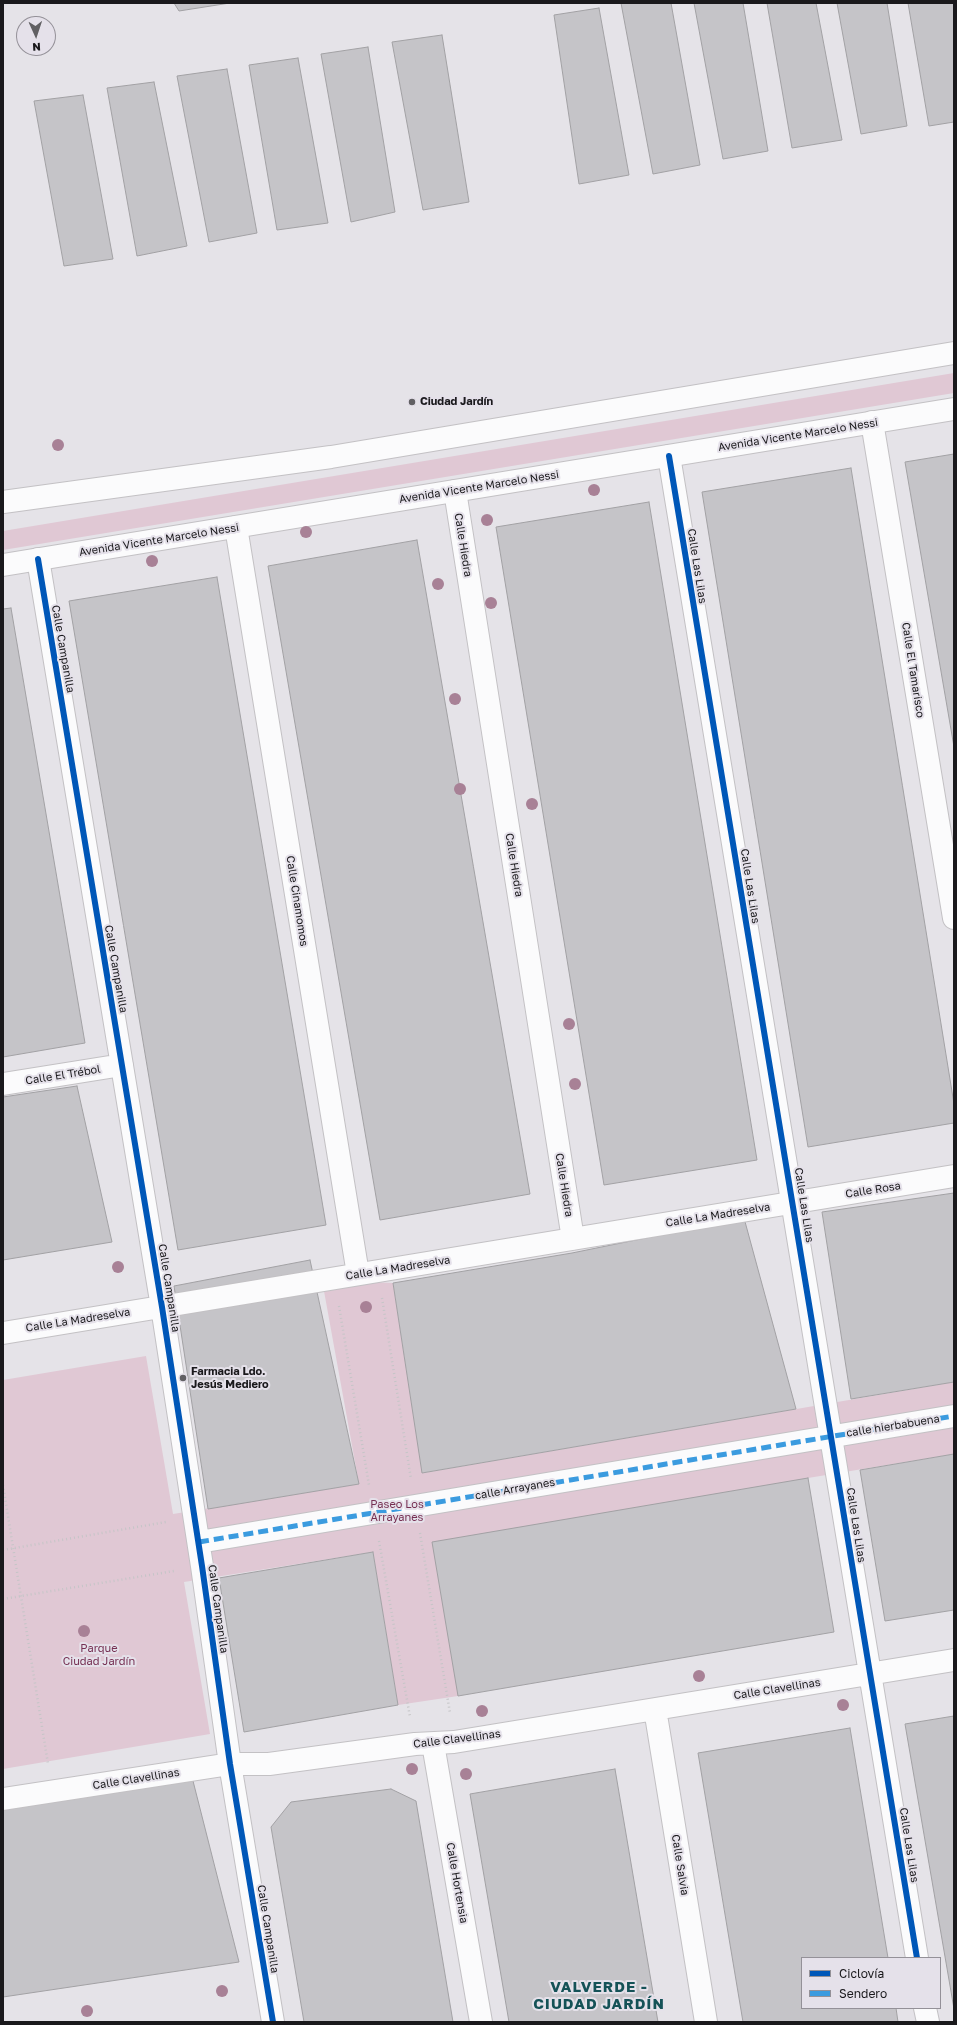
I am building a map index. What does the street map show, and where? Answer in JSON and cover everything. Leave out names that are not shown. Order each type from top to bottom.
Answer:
[{"type":"street","points":[[3,502],[331,457],[954,353]]},
{"type":"street","name":"Avenida Vicente Marcelo Nessi","points":[[3,565],[954,409]]},
{"type":"street","name":"Calle El Tamarisco","points":[[872,422],[954,918]]},
{"type":"street","name":"Calle Las Lilas","points":[[669,456],[917,1957]]},
{"type":"street","name":"Calle Hiedra","points":[[455,491],[573,1239]]},
{"type":"street","name":"Calle Cinamomos","points":[[236,527],[358,1274]]},
{"type":"street","name":"Calle Campanilla","points":[[38,559],[162,1307],[199,1542],[230,1764],[273,2022]]},
{"type":"street","name":"Calle El Trébol","points":[[3,1084],[122,1065]]},
{"type":"street","name":"Calle Rosa","points":[[793,1203],[954,1176]]},
{"type":"street","name":"Calle La Madreselva","points":[[3,1333],[793,1203]]},
{"type":"street","name":"calle hierbabuena","points":[[832,1436],[954,1416]]},
{"type":"street","name":"calle Arrayanes","points":[[199,1542],[832,1436]]},
{"type":"street","name":"Calle Clavellinas","points":[[3,1799],[52,1793],[230,1764],[270,1764],[415,1744],[433,1744],[954,1660]]},
{"type":"street","name":"Calle Salvia","points":[[655,1709],[706,2022]]},
{"type":"street","name":"Calle Hortensia","points":[[433,1744],[481,2022]]},
{"type":"street","points":[[925,2009],[928,2022]]},
{"type":"path","points":[[3,1485],[22,1596],[52,1793]]},
{"type":"path","points":[[3,1550],[194,1517]]},
{"type":"path","points":[[3,1600],[202,1566]]},
{"type":"green space","points":[[954,373],[954,393],[3,550],[3,531]]},
{"type":"green space","name":"Parque Ciudad Jardín","points":[[322,1280],[393,1283],[423,1473],[954,1382],[954,1454],[808,1478],[458,1696],[398,1705],[373,1552],[184,1582],[210,1734],[3,1769],[3,1380],[146,1356],[173,1514],[359,1484]]},
{"type":"building","points":[[174,3],[230,3],[179,11]]},
{"type":"building","points":[[621,3],[671,3],[700,165],[653,174]]},
{"type":"building","points":[[694,3],[743,3],[768,151],[723,159]]},
{"type":"building","points":[[767,3],[816,3],[842,140],[792,148]]},
{"type":"building","points":[[837,3],[887,3],[907,126],[861,134]]},
{"type":"building","points":[[908,3],[954,3],[954,122],[929,126]]},
{"type":"building","points":[[599,8],[629,175],[579,184],[554,15]]},
{"type":"building","points":[[442,35],[469,202],[423,210],[392,42]]},
{"type":"building","points":[[368,47],[395,212],[351,222],[321,54]]},
{"type":"building","points":[[298,58],[328,223],[277,230],[249,65]]},
{"type":"building","points":[[227,69],[257,233],[209,242],[177,76]]},
{"type":"building","points":[[154,82],[187,246],[137,256],[107,88]]},
{"type":"building","points":[[83,95],[113,259],[64,266],[34,101]]},
{"type":"building","points":[[954,454],[954,747],[905,462]]},
{"type":"building","points":[[851,468],[954,1104],[954,1123],[808,1147],[702,492]]},
{"type":"building","points":[[649,502],[757,1160],[604,1185],[496,527]]},
{"type":"building","points":[[417,540],[530,1194],[380,1220],[268,566]]},
{"type":"building","points":[[217,577],[326,1225],[178,1250],[69,601]]},
{"type":"building","points":[[11,608],[85,1043],[3,1057],[3,609]]},
{"type":"building","points":[[77,1086],[112,1242],[3,1260],[3,1097]]},
{"type":"building","points":[[954,1193],[954,1382],[851,1399],[822,1212]]},
{"type":"building","points":[[744,1218],[796,1409],[422,1473],[393,1283],[572,1253]]},
{"type":"building","points":[[310,1260],[359,1484],[208,1509],[174,1286]]},
{"type":"building","points":[[954,1454],[954,1610],[885,1621],[860,1470]]},
{"type":"building","points":[[808,1478],[834,1632],[458,1696],[432,1542]]},
{"type":"building","points":[[373,1552],[398,1705],[244,1732],[219,1578]]},
{"type":"building","points":[[954,1716],[954,2009],[905,1724]]},
{"type":"building","points":[[850,1728],[888,1957],[801,1957],[801,2009],[896,2009],[898,2022],[743,2022],[698,1753]]},
{"type":"building","points":[[615,1769],[658,2022],[509,2022],[470,1794]]},
{"type":"building","points":[[192,1777],[239,1962],[3,1997],[3,1807]]},
{"type":"building","points":[[391,1789],[416,1801],[453,2022],[304,2022],[271,1827],[291,1802]]},
{"type":"marked path","points":[[199,1542],[954,1416]]},
{"type":"cycle path","points":[[669,456],[917,1957]]},
{"type":"cycle path","points":[[38,559],[162,1307],[202,1566],[230,1764],[273,2022]]},
{"type":"place","name":"Ciudad Jardín","points":[[412,402]]},
{"type":"place","name":"Farmacia Ldo. Jesús Mediero","points":[[183,1378]]},
{"type":"district","name":"VALVERDE - CIUDAD JARDÍN","points":[[599,1996]]},
{"type":"park label","name":"Paseo Los Arrayanes","points":[[397,1511]]}]
